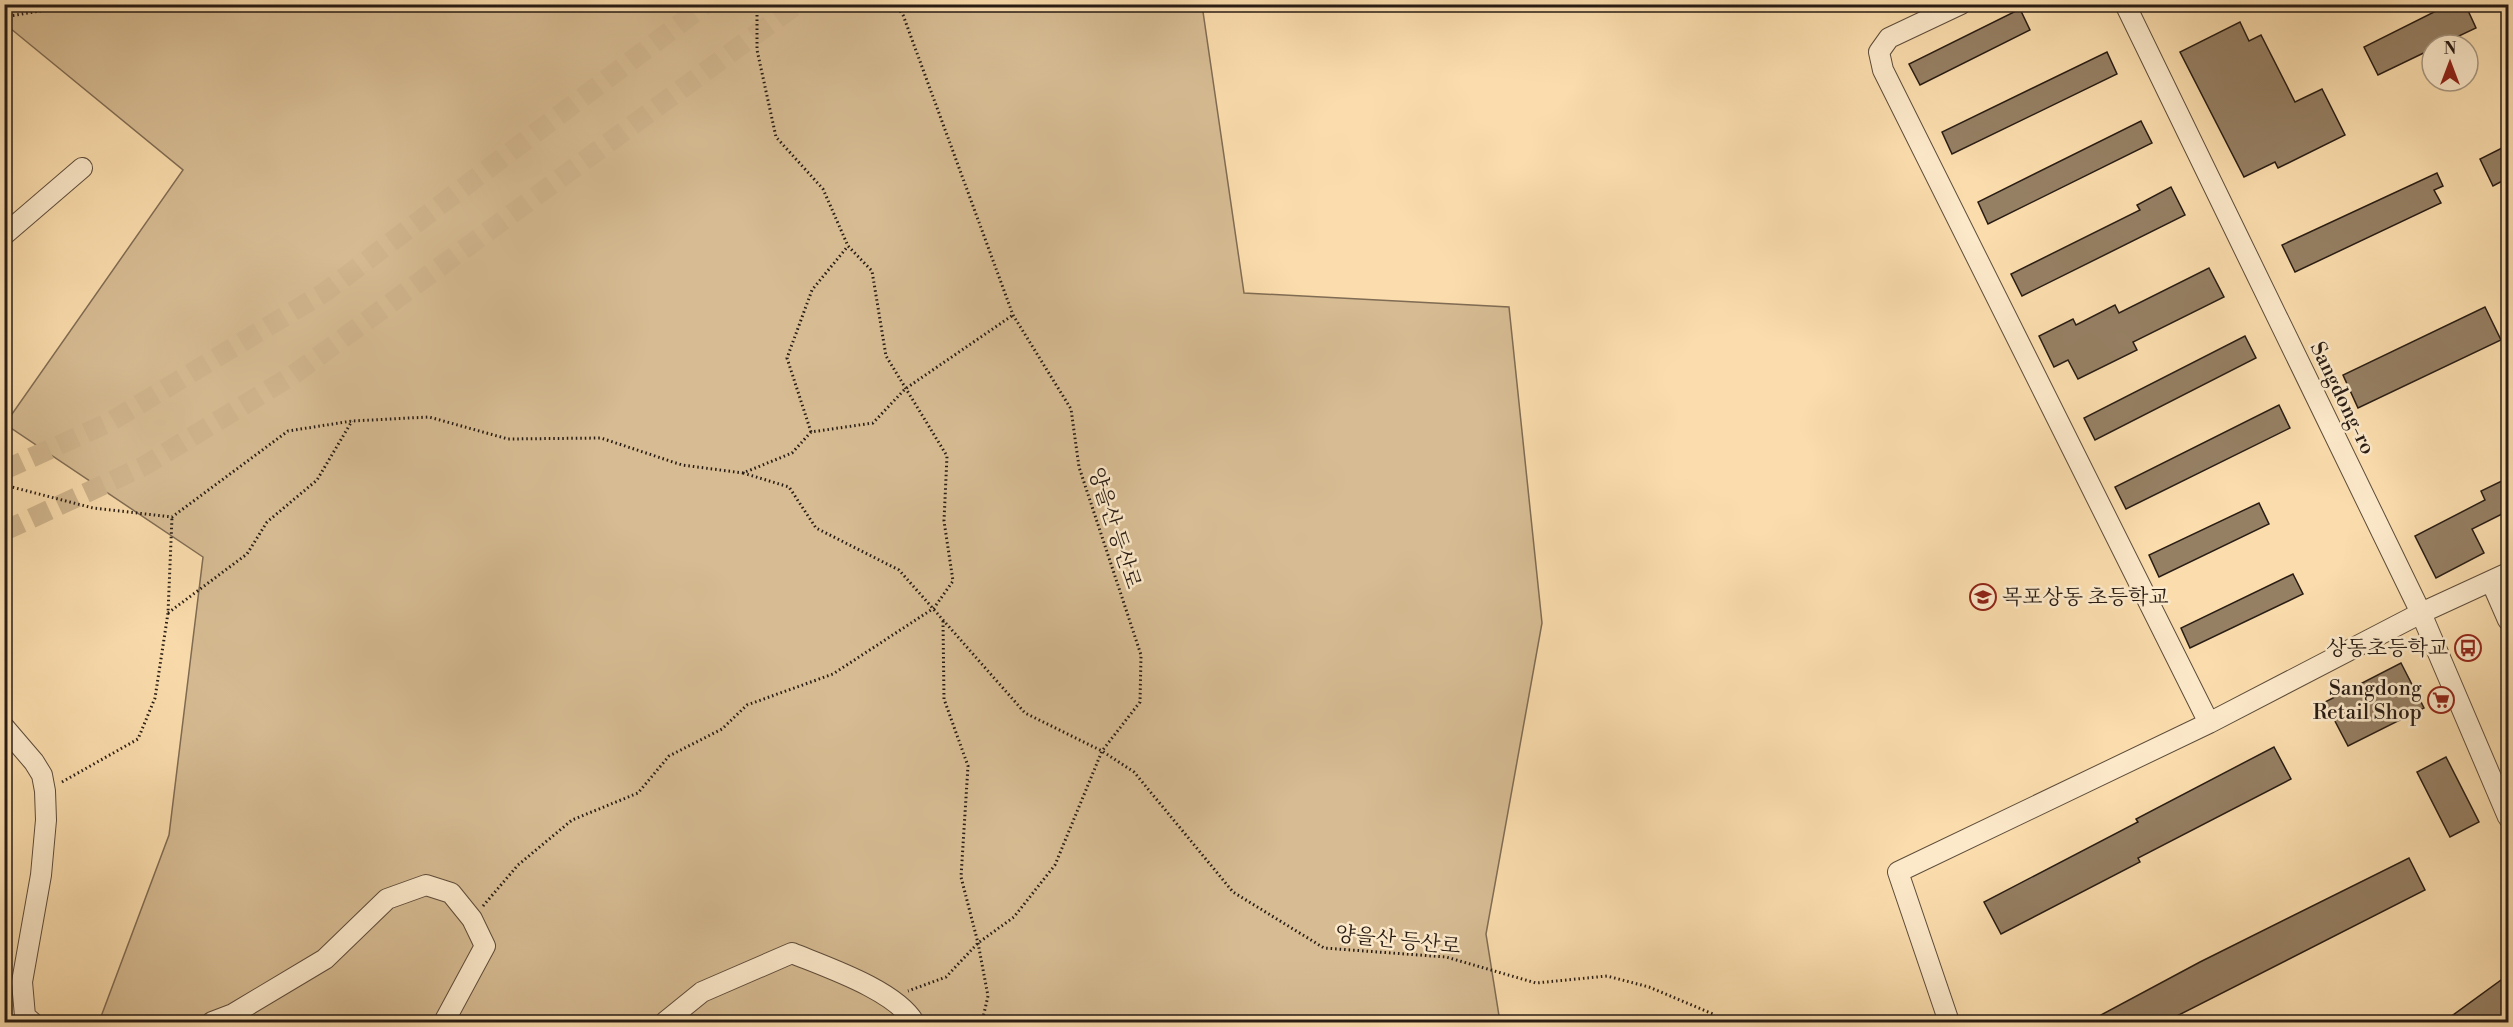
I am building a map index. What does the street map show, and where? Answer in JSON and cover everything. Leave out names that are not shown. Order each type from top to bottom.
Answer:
[{"type":"street","points":[[1961,4],[1889,38],[1879,52],[1883,70],[2209,723]]},
{"type":"street","name":"Sangdong-ro","points":[[2125,4],[2421,613],[2507,811]]},
{"type":"street","points":[[4,235],[82,168]]},
{"type":"street","points":[[1949,1023],[1898,872],[2209,723],[2421,613],[2500,577],[2508,620]]},
{"type":"street","points":[[4,728],[34,762],[42,775],[45,791],[46,820],[41,875],[22,982],[25,1016],[32,1023]]},
{"type":"street","points":[[212,1023],[233,1014],[325,959],[387,899],[426,885],[451,893],[472,919],[485,946],[444,1023]]},
{"type":"street","points":[[665,1023],[702,992],[792,953],[856,978],[904,1010],[914,1023]]},
{"type":"path","points":[[4,17],[81,4]]},
{"type":"path","points":[[472,919],[518,865],[572,820],[638,793],[669,756],[722,729],[747,705],[833,674],[934,608],[953,581],[944,521],[947,456],[886,356],[872,271],[848,246],[823,189],[776,137],[757,50],[757,4]]},
{"type":"path","name":"양을산 등산로","points":[[886,998],[946,977],[978,943],[1014,916],[1055,865],[1102,751],[1140,702],[1141,655],[1078,467],[1071,409],[1013,315],[903,15],[896,4]]},
{"type":"path","points":[[848,246],[812,290],[787,358],[811,432],[873,423],[905,389],[1013,315]]},
{"type":"path","name":"양을산 등산로","points":[[172,517],[288,431],[352,421],[429,417],[508,439],[601,438],[682,465],[744,473],[789,487],[816,528],[899,570],[1025,713],[1102,751],[1134,772],[1233,892],[1324,948],[1446,957],[1536,983],[1607,976],[1649,987],[1713,1014],[1716,1023]]},
{"type":"path","points":[[168,613],[247,554],[267,522],[317,480],[352,421]]},
{"type":"path","name":"양을산 등산로","points":[[744,473],[792,453],[811,432]]},
{"type":"path","points":[[4,485],[93,508],[172,517],[168,613],[155,698],[138,739],[45,791]]},
{"type":"path","points":[[943,619],[944,699],[968,766],[962,877],[988,996],[982,1023]]},
{"type":"shaded area","points":[[4,5],[1202,5],[1244,293],[1509,307],[1542,623],[1486,934],[1500,1022],[99,1022],[169,835],[203,557],[5,424],[183,170],[5,24]]},
{"type":"building","points":[[2450,4],[2465,4],[2476,28],[2465,33],[2420,33],[2420,55],[2378,75],[2364,47]]},
{"type":"building","points":[[2020,9],[2030,30],[1920,85],[1909,64]]},
{"type":"building","points":[[2240,22],[2249,41],[2261,35],[2295,102],[2322,89],[2345,135],[2278,168],[2275,162],[2244,177],[2180,52]]},
{"type":"building","points":[[2107,52],[2117,74],[1952,154],[1942,132]]},
{"type":"building","points":[[2141,121],[2152,143],[1988,224],[1978,202]]},
{"type":"building","points":[[2508,145],[2508,178],[2493,186],[2480,159]]},
{"type":"building","points":[[2437,173],[2443,186],[2434,190],[2441,203],[2295,272],[2282,245]]},
{"type":"building","points":[[2171,187],[2185,215],[2022,296],[2011,274],[2140,210],[2137,205]]},
{"type":"building","points":[[2209,268],[2224,297],[2133,342],[2137,350],[2078,379],[2068,360],[2054,367],[2039,336],[2073,319],[2076,325],[2115,305],[2119,313]]},
{"type":"building","points":[[2485,307],[2501,340],[2358,408],[2343,375]]},
{"type":"building","points":[[2245,336],[2256,358],[2095,440],[2084,418]]},
{"type":"building","points":[[2279,405],[2290,428],[2126,509],[2115,487]]},
{"type":"building","points":[[2508,478],[2508,511],[2472,529],[2484,553],[2436,578],[2415,536],[2485,500],[2481,491]]},
{"type":"building","points":[[2259,503],[2269,524],[2159,577],[2149,555]]},
{"type":"building","points":[[2293,574],[2303,594],[2190,648],[2181,628]]},
{"type":"building","points":[[2401,663],[2424,708],[2348,746],[2325,702]]},
{"type":"building","points":[[2274,747],[2291,779],[2138,858],[2140,862],[2001,934],[1984,902],[2138,822],[2136,819]]},
{"type":"building","points":[[2446,757],[2479,822],[2450,837],[2417,772]]},
{"type":"building","points":[[2409,858],[2425,890],[2163,1023],[2086,1023],[2200,962]]},
{"type":"building","points":[[2508,975],[2508,1012],[2494,1023],[2442,1023]]},
{"type":"tunnel","points":[[4,470],[110,422],[325,292],[706,4]]},
{"type":"tunnel","points":[[4,531],[144,466],[293,375],[797,4]]},
{"type":"place","name":"목포상동 초등학교","points":[[1983,597]]},
{"type":"place","name":"상동초등학교","points":[[2468,648]]},
{"type":"place","name":"Sangdong Retail Shop","points":[[2441,700]]}]
